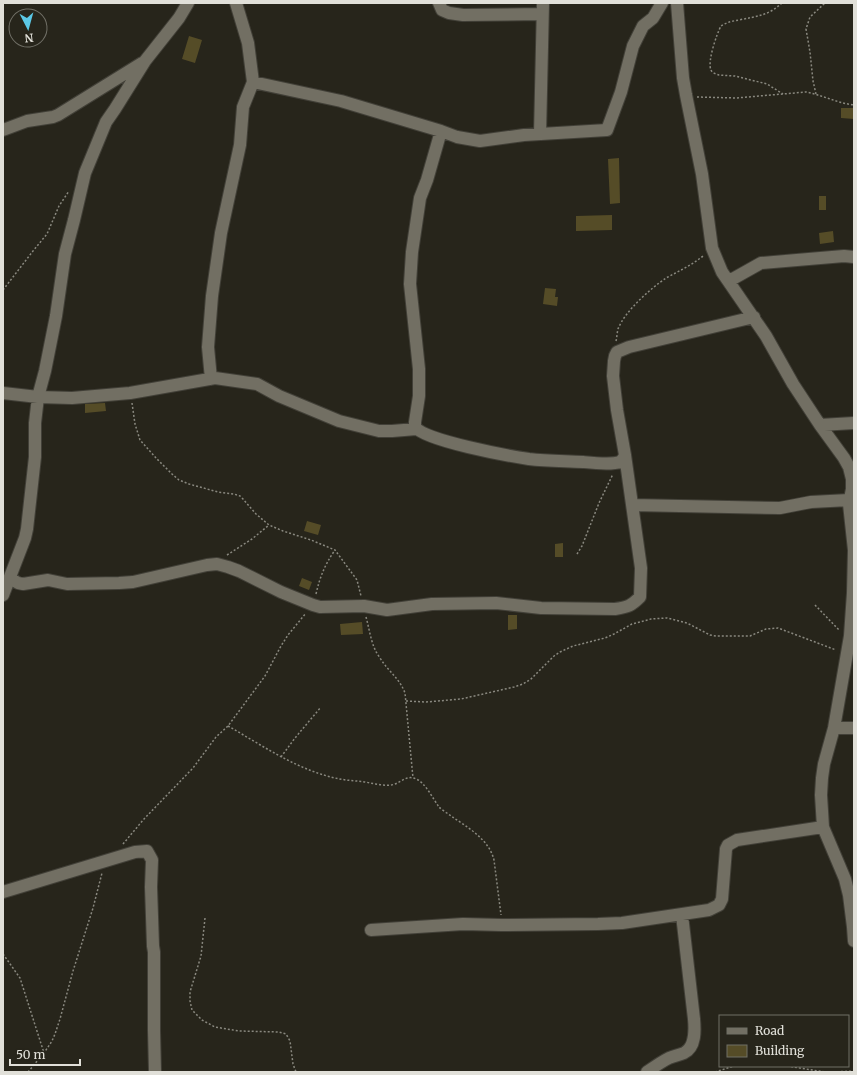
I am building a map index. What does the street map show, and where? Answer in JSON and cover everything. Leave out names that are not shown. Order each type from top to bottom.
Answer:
[{"type":"street","points":[[3,595],[27,529],[35,457],[35,423],[38,397],[56,316],[65,254],[85,173],[106,122],[145,61],[188,3]]},
{"type":"street","points":[[211,379],[208,347],[212,296],[221,233],[240,145],[243,107],[253,82],[248,43],[236,3]]},
{"type":"street","points":[[438,3],[442,10],[449,13],[463,15],[543,9],[540,134]]},
{"type":"street","points":[[253,82],[341,101],[457,137],[480,141],[524,135],[608,130],[621,92],[633,46],[643,26],[653,18],[662,3]]},
{"type":"street","points":[[677,3],[681,57],[686,95],[702,174],[712,248],[722,272],[766,336],[792,384],[839,450],[848,467],[852,479],[849,510],[854,550],[850,636],[834,728],[824,764],[821,795],[823,827],[845,879],[851,910],[854,941]]},
{"type":"street","points":[[3,130],[27,121],[58,115],[145,61]]},
{"type":"street","points":[[441,131],[427,180],[420,198],[412,252],[410,284],[419,369],[418,401],[415,424],[416,428],[420,432],[427,435],[460,445],[529,459],[601,463],[622,458]]},
{"type":"street","points":[[729,281],[761,263],[844,256],[854,257]]},
{"type":"street","points":[[10,578],[23,584],[48,580],[67,584],[127,582],[212,564],[228,566],[312,606],[364,606],[388,610],[432,604],[496,603],[548,608],[626,608],[640,597],[641,568],[632,505],[622,458],[613,376],[616,355],[619,352],[629,348],[754,318]]},
{"type":"street","points":[[3,393],[38,397],[72,398],[130,393],[215,378],[257,384],[279,396],[339,421],[379,431],[416,428]]},
{"type":"street","points":[[820,425],[854,423]]},
{"type":"street","points":[[632,505],[780,508],[811,502],[849,500]]},
{"type":"street","points":[[834,728],[854,728]]},
{"type":"street","points":[[371,930],[463,924],[502,925],[622,923],[709,910],[719,905],[722,899],[726,849],[732,842],[823,827]]},
{"type":"street","points":[[3,892],[135,852],[147,851],[152,860],[151,887],[154,952],[155,1072]]},
{"type":"street","points":[[647,1072],[668,1058],[685,1052],[690,1048],[694,1039],[694,1018],[682,915]]},
{"type":"path","points":[[782,3],[769,13],[722,25],[716,36],[710,66],[711,70],[719,75],[747,79],[767,84],[782,94]]},
{"type":"path","points":[[816,95],[812,81],[810,52],[806,29],[811,16],[825,3]]},
{"type":"path","points":[[686,95],[695,97],[721,98],[806,92],[842,103],[854,105]]},
{"type":"path","points":[[3,290],[47,234],[59,206],[71,189]]},
{"type":"path","points":[[616,355],[618,329],[634,306],[665,279],[695,262],[712,248]]},
{"type":"path","points":[[130,393],[135,424],[140,440],[147,449],[179,480],[218,492],[240,496],[256,514],[269,525],[335,550],[357,580],[375,651],[399,681],[404,690],[413,778]]},
{"type":"path","points":[[577,554],[582,546],[599,502],[622,458]]},
{"type":"path","points":[[212,564],[252,539],[269,525]]},
{"type":"path","points":[[28,1072],[52,1041],[60,1019],[72,971],[93,908],[104,868],[144,819],[193,768],[216,737],[228,726],[265,676],[288,635],[298,621],[312,606],[323,570],[335,550]]},
{"type":"path","points":[[815,606],[838,629],[850,636]]},
{"type":"path","points":[[406,701],[426,702],[461,699],[514,687],[531,679],[560,652],[573,646],[609,636],[632,624],[655,618],[667,618],[687,623],[716,636],[750,636],[766,628],[778,628],[846,653]]},
{"type":"path","points":[[281,757],[321,707]]},
{"type":"path","points":[[228,726],[281,757],[328,776],[344,780],[390,785],[397,784],[404,779],[417,779],[421,782],[441,809],[471,829],[492,852],[502,925]]},
{"type":"path","points":[[205,918],[201,956],[190,992],[192,1010],[202,1020],[215,1027],[238,1031],[274,1032],[286,1034],[290,1041],[293,1064],[296,1072]]},
{"type":"path","points":[[3,954],[20,978],[44,1053]]},
{"type":"path","points":[[715,1072],[731,1067]]},
{"type":"path","points":[[793,1067],[825,1072]]},
{"type":"path","points":[[833,1072],[854,1070]]},
{"type":"building","points":[[189,36],[202,40],[195,63],[182,59]]},
{"type":"building","points":[[841,108],[854,108],[854,119],[841,118]]},
{"type":"building","points":[[619,158],[620,203],[610,204],[608,159]]},
{"type":"building","points":[[819,196],[826,196],[826,210],[819,210]]},
{"type":"building","points":[[612,215],[612,230],[576,231],[576,216]]},
{"type":"building","points":[[833,231],[834,242],[820,244],[819,233]]},
{"type":"building","points":[[545,288],[556,289],[555,297],[558,297],[557,306],[543,304]]},
{"type":"building","points":[[105,403],[106,411],[85,413],[85,404]]},
{"type":"building","points":[[307,521],[321,525],[318,535],[304,531]]},
{"type":"building","points":[[563,543],[563,557],[555,557],[555,544]]},
{"type":"building","points":[[302,578],[312,582],[309,590],[299,586]]},
{"type":"building","points":[[508,615],[517,615],[517,629],[508,630]]},
{"type":"building","points":[[362,622],[363,634],[341,635],[340,624]]}]
